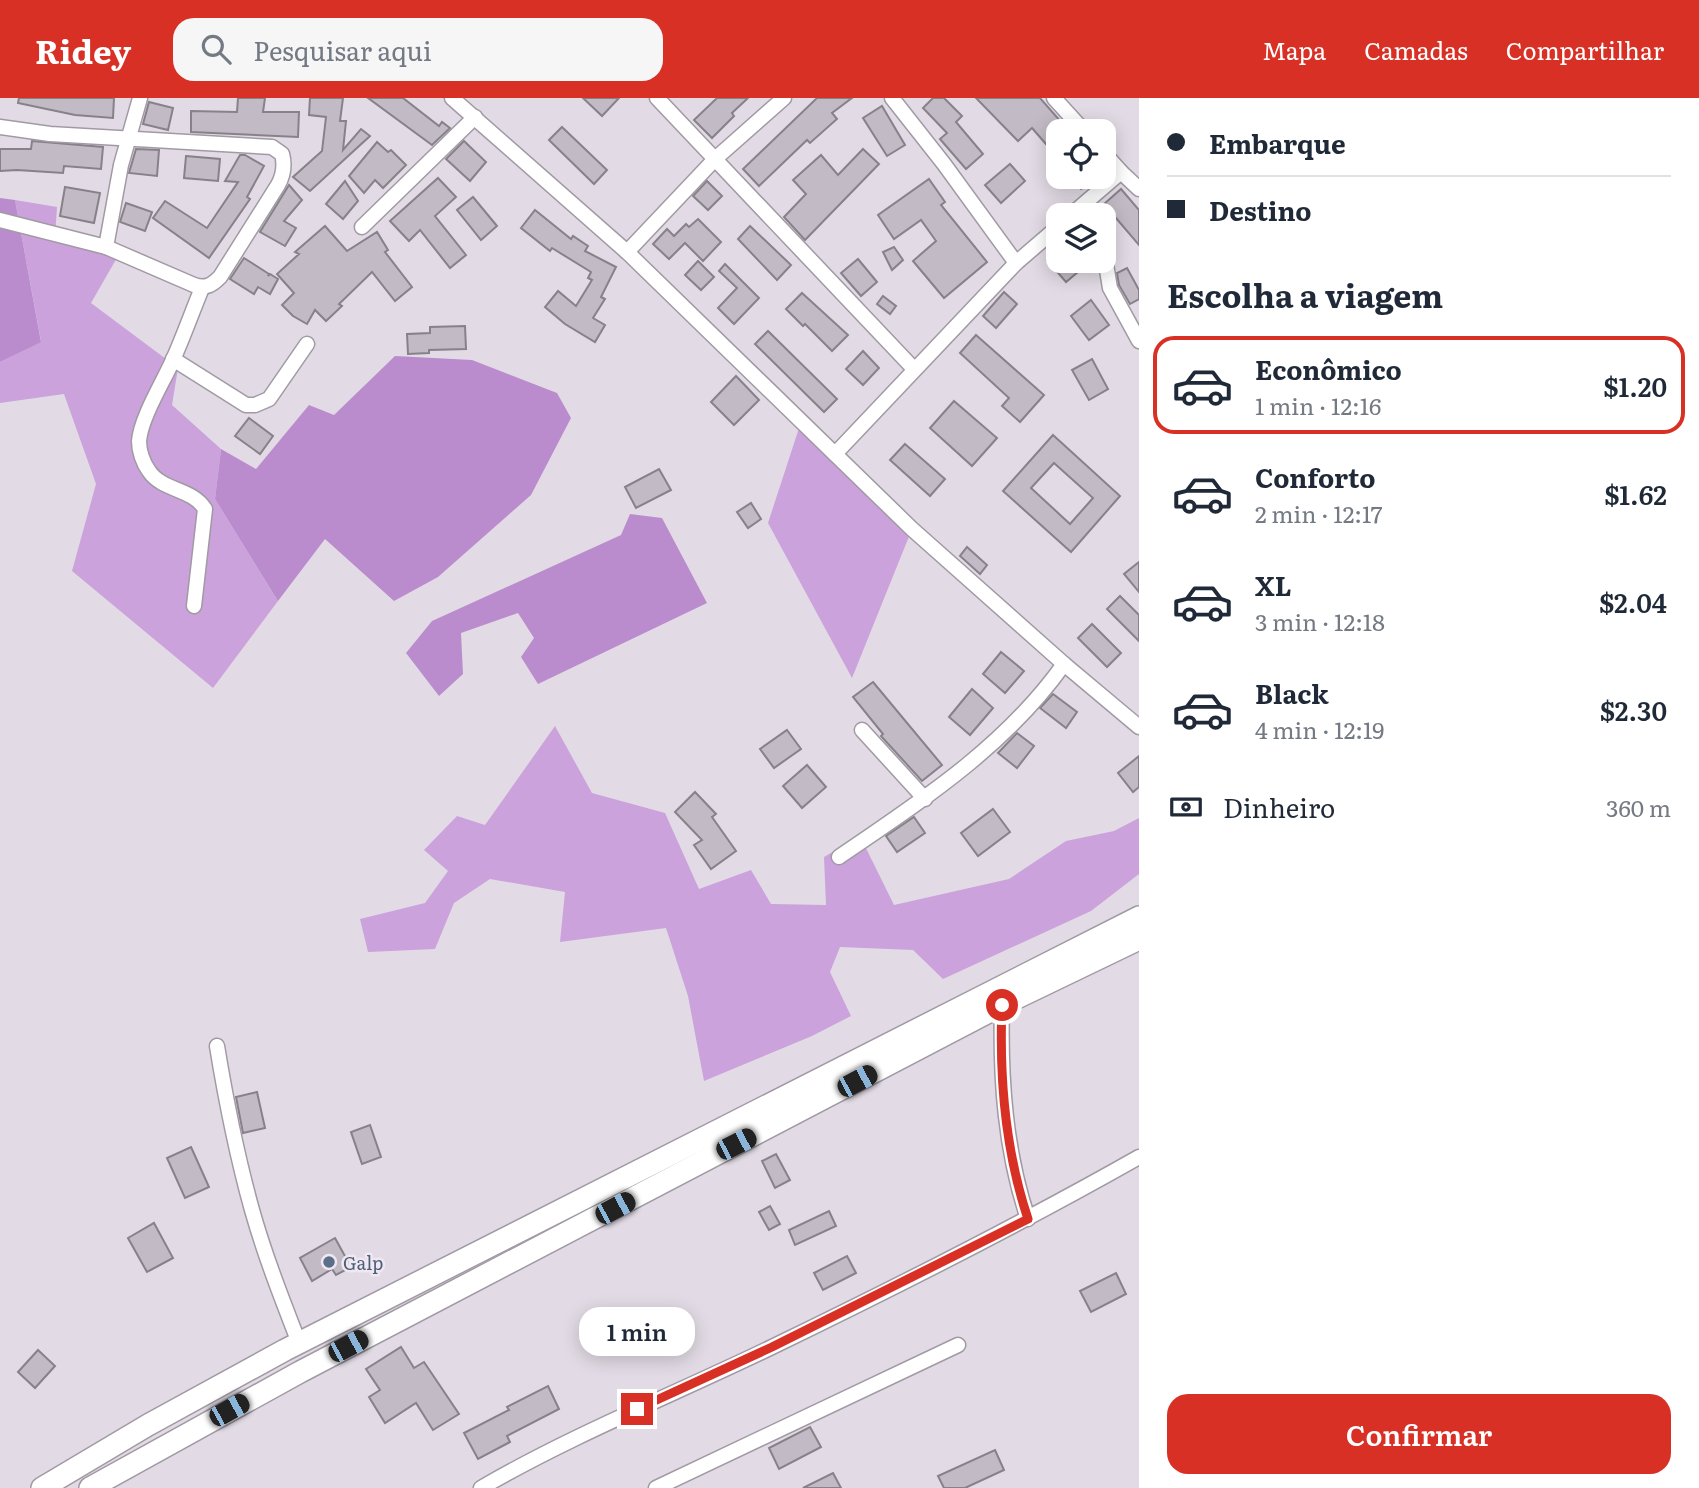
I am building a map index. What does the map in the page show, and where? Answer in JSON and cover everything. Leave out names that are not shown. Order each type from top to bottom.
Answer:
[{"type":"main road","points":[[42,1488],[148,1425],[299,1343],[1139,917]]},
{"type":"main road","points":[[90,1488],[300,1372],[1002,1005],[1139,939]]},
{"type":"street","points":[[106,247],[128,139],[140,98]]},
{"type":"street","points":[[452,98],[627,252],[912,529],[1139,727]]},
{"type":"street","points":[[657,98],[914,369]]},
{"type":"street","points":[[627,252],[715,159],[784,98]]},
{"type":"street","points":[[891,98],[944,164],[1016,263]]},
{"type":"street","points":[[1054,98],[1073,119]]},
{"type":"street","points":[[362,227],[475,117]]},
{"type":"street","points":[[0,127],[50,134],[272,148],[282,154],[283,177],[220,277],[202,288],[142,430],[139,443],[142,457],[154,478],[190,495],[205,509],[194,606]]},
{"type":"street","points":[[1116,166],[1139,190]]},
{"type":"street","points":[[1094,203],[1121,172]]},
{"type":"street","points":[[0,220],[106,247],[202,288]]},
{"type":"street","points":[[835,454],[1016,263],[1046,237]]},
{"type":"street","points":[[1108,273],[1110,288],[1139,341]]},
{"type":"street","points":[[173,359],[246,405],[256,405],[270,399],[307,344]]},
{"type":"street","points":[[839,857],[925,799],[972,762],[1043,693],[1064,664]]},
{"type":"street","points":[[862,730],[925,799]]},
{"type":"street","points":[[1002,1005],[1001,1055],[1005,1119],[1017,1187],[1028,1219]]},
{"type":"street","points":[[217,1046],[231,1124],[252,1210],[271,1271],[299,1343]]},
{"type":"street","points":[[481,1488],[589,1431],[772,1347],[1028,1219],[1139,1157]]},
{"type":"street","points":[[656,1488],[958,1345]]},
{"type":"shaded area","points":[[0,198],[15,200],[41,342],[0,362]]},
{"type":"shaded area","points":[[15,200],[57,207],[55,237],[118,256],[91,303],[178,368],[172,405],[221,449],[215,499],[278,601],[213,688],[72,571],[96,484],[64,394],[0,403],[0,362],[41,341]]},
{"type":"shaded area","points":[[395,356],[472,360],[557,393],[571,418],[531,495],[438,577],[394,601],[325,539],[278,601],[215,499],[221,449],[256,469],[309,405],[334,415]]},
{"type":"shaded area","points":[[801,422],[912,529],[852,678],[768,523]]},
{"type":"shaded area","points":[[630,514],[662,518],[707,603],[538,684],[521,657],[534,638],[518,613],[461,633],[463,674],[439,696],[406,653],[432,621],[621,535]]},
{"type":"shaded area","points":[[555,726],[592,793],[665,813],[699,889],[751,870],[771,904],[826,905],[824,857],[860,836],[894,905],[1009,879],[1066,841],[1114,831],[1139,818],[1139,874],[1091,911],[943,979],[913,950],[840,947],[830,972],[851,1016],[812,1036],[704,1081],[688,996],[666,928],[560,942],[565,892],[490,879],[454,903],[435,949],[368,952],[360,919],[425,903],[448,871],[424,850],[457,816],[485,825]]},
{"type":"building","points":[[19,98],[114,98],[113,118],[75,115],[18,103]]},
{"type":"building","points":[[238,98],[265,98],[263,112],[299,112],[298,137],[191,132],[191,111],[237,112]]},
{"type":"building","points":[[310,98],[343,98],[340,121],[346,121],[343,150],[361,129],[370,136],[310,191],[293,177],[322,151],[326,117],[309,115]]},
{"type":"building","points":[[368,98],[403,98],[439,126],[442,122],[450,128],[432,145]]},
{"type":"building","points":[[583,98],[619,98],[602,116]]},
{"type":"building","points":[[717,98],[748,98],[712,138],[694,120]]},
{"type":"building","points":[[817,98],[852,98],[832,113],[837,119],[810,143],[807,140],[759,186],[743,169]]},
{"type":"building","points":[[933,98],[944,98],[962,116],[956,122],[983,154],[966,169],[940,139],[947,133],[923,108]]},
{"type":"building","points":[[976,98],[1040,98],[1058,119],[1046,119],[1046,144],[1032,128],[1018,141]]},
{"type":"building","points":[[149,102],[173,108],[168,130],[143,124]]},
{"type":"building","points":[[882,106],[905,145],[887,156],[863,118]]},
{"type":"building","points":[[562,127],[607,170],[594,184],[549,140]]},
{"type":"building","points":[[32,141],[103,147],[101,169],[64,166],[63,173],[0,171],[0,149],[31,149]]},
{"type":"building","points":[[464,141],[486,162],[470,181],[446,159]]},
{"type":"building","points":[[377,142],[388,152],[391,150],[406,165],[383,188],[375,180],[364,193],[349,176]]},
{"type":"building","points":[[136,149],[159,150],[157,176],[129,173]]},
{"type":"building","points":[[863,149],[879,164],[805,240],[784,217],[806,194],[793,180],[821,155],[838,175]]},
{"type":"building","points":[[240,155],[264,166],[247,197],[250,199],[209,258],[153,218],[165,201],[207,228],[238,182],[225,181]]},
{"type":"building","points":[[186,156],[220,159],[218,181],[184,178]]},
{"type":"building","points":[[1010,164],[1025,181],[1001,203],[985,185]]},
{"type":"building","points":[[438,178],[456,197],[435,216],[466,255],[450,268],[420,230],[409,241],[390,221]]},
{"type":"building","points":[[929,179],[945,202],[941,205],[987,262],[944,298],[913,261],[936,241],[921,220],[894,239],[878,215]]},
{"type":"building","points":[[345,181],[358,201],[343,219],[326,204]]},
{"type":"building","points":[[707,181],[722,196],[708,210],[693,196]]},
{"type":"building","points":[[289,185],[302,200],[284,221],[296,228],[285,246],[260,232]]},
{"type":"building","points":[[65,187],[100,193],[94,223],[60,216]]},
{"type":"building","points":[[1121,189],[1139,210],[1139,245],[1116,218],[1116,203],[1105,203]]},
{"type":"building","points":[[473,197],[497,226],[481,240],[457,210]]},
{"type":"building","points":[[126,203],[152,212],[145,231],[120,222]]},
{"type":"building","points":[[535,210],[571,239],[573,236],[588,246],[585,251],[616,267],[601,297],[605,299],[593,318],[605,325],[595,342],[565,324],[545,307],[558,291],[576,306],[592,280],[588,278],[591,272],[552,248],[550,251],[521,228]]},
{"type":"building","points":[[698,219],[721,242],[703,261],[685,243],[669,259],[653,244],[667,229],[674,236],[686,224],[689,227]]},
{"type":"building","points":[[325,226],[347,251],[377,232],[388,250],[385,252],[412,287],[395,301],[372,272],[339,304],[342,306],[326,321],[315,310],[307,324],[293,316],[282,305],[294,293],[277,274],[299,254],[295,252]]},
{"type":"building","points":[[750,226],[791,265],[777,280],[738,239]]},
{"type":"building","points":[[894,247],[903,260],[892,270],[883,252]]},
{"type":"building","points":[[244,258],[269,274],[268,276],[270,274],[278,279],[270,294],[258,287],[254,294],[230,279]]},
{"type":"building","points":[[858,259],[877,282],[861,296],[841,273]]},
{"type":"building","points":[[698,261],[714,277],[701,290],[685,275]]},
{"type":"building","points":[[725,264],[759,298],[734,324],[718,308],[737,288],[719,271]]},
{"type":"building","points":[[1127,268],[1139,290],[1139,299],[1130,304],[1119,285],[1117,273]]},
{"type":"building","points":[[1058,273],[1077,273],[1066,282]]},
{"type":"building","points":[[1004,292],[1017,304],[996,328],[983,316]]},
{"type":"building","points":[[802,293],[848,335],[832,351],[786,309]]},
{"type":"building","points":[[883,296],[896,306],[890,314],[877,304]]},
{"type":"building","points":[[1091,300],[1109,325],[1089,340],[1071,316]]},
{"type":"building","points":[[465,326],[466,349],[429,350],[429,353],[408,354],[407,334],[430,333],[430,327]]},
{"type":"building","points":[[768,331],[837,399],[824,412],[755,344]]},
{"type":"building","points":[[976,335],[1044,395],[1020,422],[1002,406],[1009,398],[960,353]]},
{"type":"building","points":[[863,351],[879,368],[863,385],[846,369]]},
{"type":"building","points":[[1092,359],[1108,389],[1089,400],[1072,370]]},
{"type":"building","points":[[736,376],[759,400],[734,425],[711,402]]},
{"type":"building","points":[[954,401],[997,438],[972,466],[930,428]]},
{"type":"building","points":[[249,418],[273,436],[260,454],[235,436]]},
{"type":"building","points":[[1053,435],[1120,496],[1071,552],[1003,491]],"holes":[[[1054,463],[1093,498],[1070,524],[1031,488]]]},
{"type":"building","points":[[905,444],[945,479],[930,496],[890,460]]},
{"type":"building","points":[[659,469],[671,490],[636,508],[625,487]]},
{"type":"building","points":[[751,503],[761,519],[748,528],[737,512]]},
{"type":"building","points":[[967,547],[987,565],[980,574],[960,556]]},
{"type":"building","points":[[1139,562],[1139,592],[1124,574]]},
{"type":"building","points":[[1120,596],[1139,615],[1139,641],[1107,609]]},
{"type":"building","points":[[1092,624],[1121,653],[1107,667],[1078,638]]},
{"type":"building","points":[[1001,652],[1024,671],[1005,693],[983,674]]},
{"type":"building","points":[[873,682],[942,765],[922,781],[881,736],[883,734],[853,697]]},
{"type":"building","points":[[972,689],[993,708],[970,735],[949,717]]},
{"type":"building","points":[[1053,694],[1077,712],[1066,728],[1040,708]]},
{"type":"building","points":[[787,730],[801,749],[774,768],[760,749]]},
{"type":"building","points":[[1017,733],[1034,746],[1017,768],[998,753]]},
{"type":"building","points":[[1139,756],[1139,787],[1133,792],[1118,773]]},
{"type":"building","points":[[807,765],[826,787],[802,808],[783,786]]},
{"type":"building","points":[[695,792],[716,814],[712,817],[736,851],[711,869],[694,845],[702,840],[675,812]]},
{"type":"building","points":[[993,809],[1010,832],[978,856],[961,833]]},
{"type":"building","points":[[914,817],[925,833],[897,852],[886,836]]},
{"type":"building","points":[[257,1092],[265,1128],[243,1133],[236,1097]]},
{"type":"building","points":[[370,1125],[381,1157],[362,1164],[351,1132]]},
{"type":"building","points":[[191,1147],[209,1187],[185,1198],[167,1158]]},
{"type":"building","points":[[776,1154],[790,1180],[775,1188],[762,1161]]},
{"type":"building","points":[[770,1206],[780,1224],[769,1230],[759,1212]]},
{"type":"building","points":[[829,1211],[836,1226],[795,1245],[789,1230]]},
{"type":"building","points":[[154,1223],[173,1258],[147,1272],[128,1238]]},
{"type":"building","points":[[335,1238],[351,1267],[336,1275],[332,1269],[312,1281],[300,1258]]},
{"type":"building","points":[[847,1256],[856,1273],[823,1290],[814,1273]]},
{"type":"building","points":[[1116,1273],[1126,1294],[1091,1312],[1080,1291]]},
{"type":"building","points":[[401,1347],[414,1368],[424,1362],[459,1414],[433,1430],[416,1403],[385,1423],[369,1397],[380,1390],[366,1369]]},
{"type":"building","points":[[38,1350],[55,1366],[35,1388],[18,1372]]},
{"type":"building","points":[[548,1386],[559,1409],[507,1436],[510,1442],[478,1459],[464,1433]]},
{"type":"building","points":[[810,1427],[821,1447],[779,1469],[769,1448]]},
{"type":"building","points":[[995,1450],[1004,1470],[965,1488],[944,1488],[938,1476]]},
{"type":"building","points":[[833,1473],[841,1488],[803,1488]]},
{"type":"place","name":"Galp","points":[[329,1262]]},
{"type":"route","points":[[637,1409],[772,1347],[1028,1219],[1017,1187],[1005,1119],[1001,1055],[1002,1005]]}]
